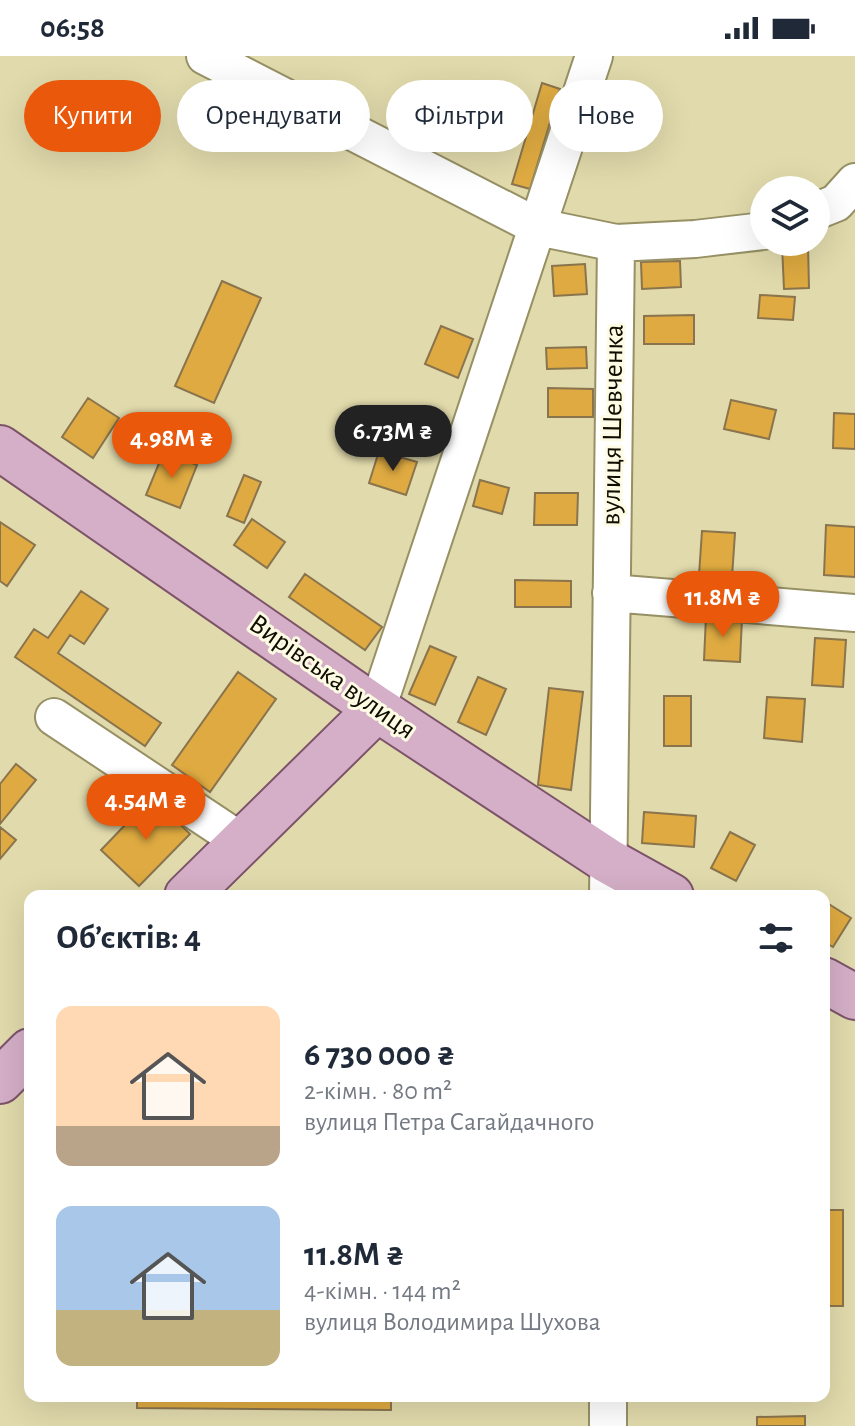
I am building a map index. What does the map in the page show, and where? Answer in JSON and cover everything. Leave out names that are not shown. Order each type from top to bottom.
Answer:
[{"type":"main road","name":"Вирівська вулиця","points":[[0,448],[377,709],[608,879],[649,890]]},
{"type":"main road","points":[[193,890],[377,709]]},
{"type":"main road","points":[[830,983],[855,997]]},
{"type":"main road","points":[[0,1081],[24,1057]]},
{"type":"street","points":[[205,56],[538,227],[616,243],[750,233]]},
{"type":"street","points":[[377,709],[594,56]]},
{"type":"street","points":[[830,205],[855,182]]},
{"type":"street","name":"вулиця Шевченка","points":[[608,879],[616,243]]},
{"type":"street","points":[[611,593],[855,613]]},
{"type":"street","points":[[54,717],[242,842]]},
{"type":"street","points":[[608,1402],[608,1426]]},
{"type":"building","points":[[542,83],[549,85],[549,126],[530,189],[512,184],[522,152],[533,152],[533,113]]},
{"type":"building","points":[[782,256],[808,256],[809,288],[784,289]]},
{"type":"building","points":[[680,261],[681,287],[642,289],[641,262]]},
{"type":"building","points":[[585,264],[587,294],[554,296],[552,266]]},
{"type":"building","points":[[222,281],[261,298],[214,403],[175,386]]},
{"type":"building","points":[[760,295],[795,297],[793,320],[758,318]]},
{"type":"building","points":[[694,315],[694,344],[644,344],[644,316]]},
{"type":"building","points":[[441,326],[473,339],[458,378],[425,364]]},
{"type":"building","points":[[586,347],[587,368],[547,369],[546,348]]},
{"type":"building","points":[[548,388],[593,389],[593,417],[548,417]]},
{"type":"building","points":[[88,398],[119,418],[93,458],[62,437]]},
{"type":"building","points":[[731,400],[776,410],[769,439],[724,429]]},
{"type":"building","points":[[834,413],[855,414],[855,449],[833,448]]},
{"type":"building","points":[[164,451],[197,465],[180,508],[146,495]]},
{"type":"building","points":[[379,451],[417,462],[406,495],[369,483]]},
{"type":"building","points":[[244,475],[261,482],[244,523],[227,516]]},
{"type":"building","points":[[480,480],[509,488],[502,514],[473,506]]},
{"type":"building","points":[[535,493],[578,493],[577,525],[534,525]]},
{"type":"building","points":[[252,519],[285,542],[267,568],[234,545]]},
{"type":"building","points":[[0,522],[35,545],[7,586],[0,581]]},
{"type":"building","points":[[826,525],[855,527],[855,577],[824,575]]},
{"type":"building","points":[[702,531],[735,533],[732,577],[699,575]]},
{"type":"building","points":[[305,574],[382,627],[365,650],[289,597]]},
{"type":"building","points":[[515,580],[571,581],[571,607],[515,607]]},
{"type":"building","points":[[81,591],[108,609],[84,644],[70,635],[58,653],[161,723],[145,746],[15,657],[34,629],[48,638]]},
{"type":"building","points":[[706,616],[742,618],[740,662],[704,660]]},
{"type":"building","points":[[815,638],[846,640],[843,687],[812,685]]},
{"type":"building","points":[[430,646],[456,657],[435,705],[409,694]]},
{"type":"building","points":[[238,672],[276,699],[210,792],[172,765]]},
{"type":"building","points":[[478,677],[506,689],[486,735],[458,722]]},
{"type":"building","points":[[549,688],[583,692],[571,790],[538,785]]},
{"type":"building","points":[[664,696],[691,696],[691,746],[664,746]]},
{"type":"building","points":[[767,697],[805,699],[802,742],[764,738]]},
{"type":"building","points":[[16,764],[36,780],[0,824],[0,784]]},
{"type":"building","points":[[152,797],[190,834],[139,886],[101,850]]},
{"type":"building","points":[[644,812],[696,816],[694,847],[642,843]]},
{"type":"building","points":[[0,827],[16,840],[0,859]]},
{"type":"building","points":[[730,832],[755,845],[736,881],[711,868]]},
{"type":"building","points":[[830,905],[851,918],[833,947],[830,945]]},
{"type":"building","points":[[830,1210],[843,1210],[843,1306],[830,1306]]},
{"type":"building","points":[[137,1402],[391,1402],[391,1410],[137,1408]]},
{"type":"building","points":[[805,1416],[805,1426],[757,1426],[757,1417]]}]
